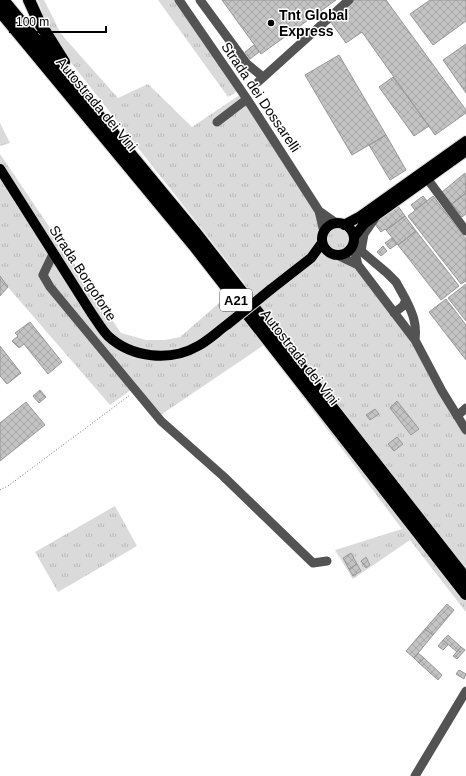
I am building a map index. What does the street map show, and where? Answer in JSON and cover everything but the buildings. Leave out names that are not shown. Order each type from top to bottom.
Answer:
[{"type":"highway","name":"Autostrada dei Vini","points":[[3,0],[145,170],[466,579]]},
{"type":"highway","points":[[29,0],[39,22],[61,57],[110,118],[145,170]]},
{"type":"highway","name":"Autostrada dei Vini","points":[[0,11],[196,248],[466,594]]},
{"type":"main road","points":[[311,258],[322,243],[324,232],[329,226],[340,224],[359,217],[465,148]]},
{"type":"main road","name":"Strada Borgoforte","points":[[2,173],[108,336],[122,347],[142,355],[163,356],[182,353],[197,346],[228,324],[311,258]]},
{"type":"main road","points":[[311,258],[348,252],[364,224],[425,175]]},
{"type":"main road","points":[[340,224],[350,229],[353,241]]},
{"type":"main road","points":[[322,243],[325,249],[334,254]]},
{"type":"street","name":"Strada dei Dossarelli","points":[[179,0],[248,99],[319,210],[324,232]]},
{"type":"street","points":[[200,0],[246,64],[261,79],[349,0]]},
{"type":"street","points":[[217,122],[248,99]]},
{"type":"street","points":[[425,175],[466,231]]},
{"type":"street","name":"Strada dei Dossarelli","points":[[319,210],[340,224]]},
{"type":"street","points":[[377,214],[364,234],[360,248],[363,253],[396,282],[413,313],[416,326],[415,340]]},
{"type":"street","points":[[353,241],[358,265],[415,340],[466,430]]},
{"type":"street","points":[[54,254],[43,275],[50,287],[161,421],[223,476],[313,562],[327,561]]},
{"type":"street","points":[[334,254],[358,265]]},
{"type":"street","points":[[394,312],[403,306],[406,300]]},
{"type":"street","points":[[457,416],[466,408]]},
{"type":"street","points":[[415,776],[466,691]]},
{"type":"path","points":[[0,490],[8,486],[135,391]]},
{"type":"green space","points":[[38,0],[44,0],[61,34],[118,98],[148,84],[192,127],[244,92],[315,200],[329,216],[342,220],[353,228],[357,243],[356,253],[369,280],[415,339],[466,427],[466,612],[410,540],[353,579],[335,550],[402,529],[264,345],[159,416],[135,387],[110,405],[0,278],[0,154],[121,333],[146,340],[165,340],[180,337],[226,297],[245,284],[51,37]]},
{"type":"green space","points":[[158,0],[181,0],[241,89],[228,97]]},
{"type":"green space","points":[[0,123],[10,143],[0,146]]},
{"type":"green space","points":[[115,506],[137,546],[58,592],[35,552]]},
{"type":"place","name":"Tnt Global Express","points":[[271,23]]}]
